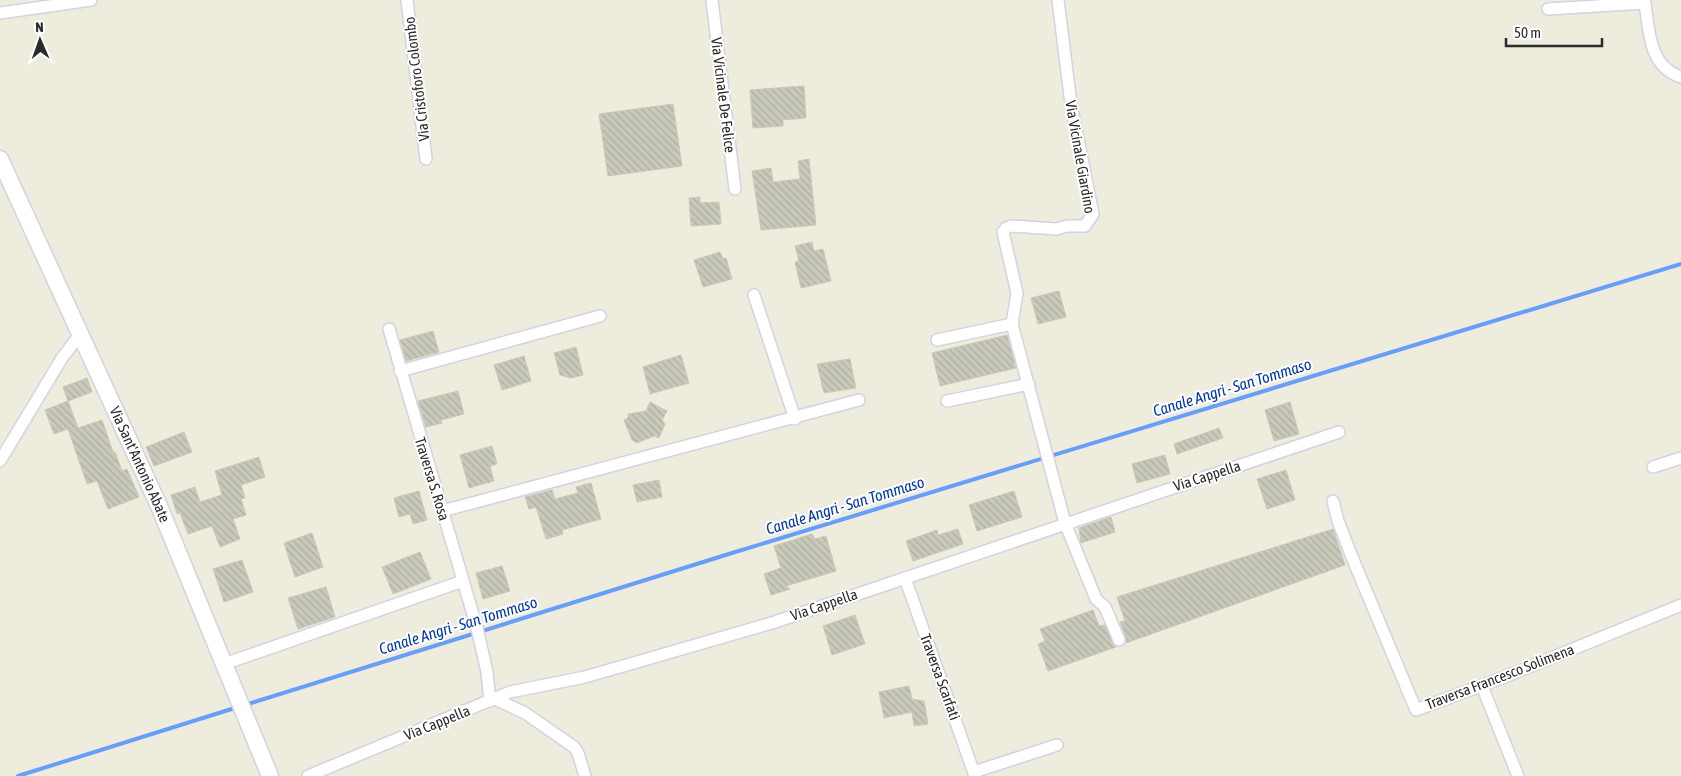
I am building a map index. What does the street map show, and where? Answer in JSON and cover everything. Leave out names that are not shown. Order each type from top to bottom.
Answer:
[{"type":"street","points":[[0,13],[91,0]]},
{"type":"street","name":"Via Cristoforo Colombo","points":[[407,0],[426,159]]},
{"type":"street","name":"Via Vicinale De Felice","points":[[712,0],[735,189]]},
{"type":"street","name":"Via Vicinale Giardino","points":[[1058,0],[1071,104],[1093,214],[1085,226],[1056,228],[1011,226],[1003,232],[1017,293],[1012,324],[1065,524],[1096,600],[1105,607],[1119,640]]},
{"type":"street","points":[[1548,10],[1645,3],[1652,46],[1658,62],[1669,72],[1681,77]]},
{"type":"street","name":"Via Sant'Antonio Abate","points":[[2,167],[81,333],[159,506],[270,776]]},
{"type":"street","points":[[754,295],[795,419]]},
{"type":"street","points":[[400,370],[600,316]]},
{"type":"street","points":[[937,340],[1012,324]]},
{"type":"street","name":"Traversa S. Rosa","points":[[389,329],[479,634],[492,700]]},
{"type":"street","points":[[0,461],[62,358],[81,333]]},
{"type":"street","points":[[947,401],[1028,384]]},
{"type":"street","points":[[442,511],[523,488],[795,419],[859,400]]},
{"type":"street","name":"Via Cappella","points":[[308,776],[510,692],[585,676],[775,622],[1339,432]]},
{"type":"street","points":[[1653,467],[1681,458]]},
{"type":"street","name":"Traversa Francesco Solimena","points":[[1333,501],[1338,521],[1354,562],[1416,710],[1482,686],[1681,605]]},
{"type":"street","name":"Traversa Scarfati","points":[[905,578],[974,774]]},
{"type":"street","points":[[224,664],[463,581]]},
{"type":"street","points":[[1482,686],[1518,776]]},
{"type":"street","points":[[492,700],[525,713],[574,748],[578,753],[585,776]]},
{"type":"street","points":[[974,774],[1057,745]]},
{"type":"building","points":[[804,86],[806,118],[783,120],[783,126],[753,128],[750,90]]},
{"type":"building","points":[[673,104],[682,166],[608,176],[599,114]]},
{"type":"building","points":[[809,159],[816,225],[761,230],[752,171],[771,168],[773,182],[800,179],[798,161]]},
{"type":"building","points":[[700,197],[700,203],[719,202],[721,224],[691,226],[689,198]]},
{"type":"building","points":[[812,242],[814,251],[823,249],[831,281],[801,288],[795,262],[799,261],[795,246]]},
{"type":"building","points":[[720,252],[723,259],[726,258],[732,279],[703,287],[694,260]]},
{"type":"building","points":[[1059,291],[1066,317],[1038,324],[1031,298]]},
{"type":"building","points":[[433,331],[439,352],[406,361],[400,340]]},
{"type":"building","points":[[1007,335],[1016,368],[940,386],[932,353]]},
{"type":"building","points":[[576,347],[583,375],[571,378],[560,375],[554,353]]},
{"type":"building","points":[[681,355],[689,383],[650,394],[643,367]]},
{"type":"building","points":[[524,356],[531,381],[502,390],[494,365]]},
{"type":"building","points":[[850,359],[856,388],[824,393],[817,364]]},
{"type":"building","points":[[87,378],[92,392],[68,401],[63,387]]},
{"type":"building","points":[[458,391],[464,414],[441,420],[442,423],[426,427],[418,401]]},
{"type":"building","points":[[68,401],[78,428],[102,420],[122,471],[127,469],[139,497],[108,509],[97,481],[87,484],[68,429],[54,434],[45,410]]},
{"type":"building","points":[[650,402],[667,411],[662,420],[665,424],[659,438],[654,436],[637,443],[632,440],[624,420],[628,418],[628,414],[646,411]]},
{"type":"building","points":[[1290,402],[1299,434],[1274,441],[1265,410]]},
{"type":"building","points":[[1219,428],[1223,438],[1177,454],[1174,444]]},
{"type":"building","points":[[184,432],[192,452],[154,466],[146,447]]},
{"type":"building","points":[[492,446],[497,464],[490,466],[494,481],[469,488],[460,455]]},
{"type":"building","points":[[1165,455],[1170,474],[1137,483],[1132,464]]},
{"type":"building","points":[[259,457],[265,477],[241,485],[245,498],[241,499],[246,515],[233,519],[240,539],[220,547],[212,526],[188,534],[180,513],[177,514],[171,495],[195,487],[200,502],[222,495],[215,471]]},
{"type":"building","points":[[1286,470],[1295,500],[1267,509],[1257,479]]},
{"type":"building","points":[[659,480],[662,497],[637,502],[633,485]]},
{"type":"building","points":[[591,483],[601,519],[562,530],[563,534],[546,539],[536,507],[529,509],[525,497],[552,490],[555,499],[578,493],[576,487]]},
{"type":"building","points":[[419,491],[427,520],[413,524],[410,514],[399,517],[394,498]]},
{"type":"building","points":[[1014,491],[1022,517],[977,531],[969,505]]},
{"type":"building","points":[[1111,517],[1115,532],[1081,543],[1079,528]]},
{"type":"building","points":[[958,529],[963,544],[913,561],[906,541],[937,530],[938,535]]},
{"type":"building","points":[[1333,529],[1345,565],[1126,643],[1120,622],[1125,621],[1117,597]]},
{"type":"building","points":[[312,533],[323,567],[295,577],[284,543]]},
{"type":"building","points":[[812,534],[815,539],[826,536],[836,571],[786,586],[790,589],[771,595],[764,574],[781,568],[774,546]]},
{"type":"building","points":[[420,552],[431,579],[393,594],[382,567]]},
{"type":"building","points":[[242,560],[253,592],[224,602],[213,569]]},
{"type":"building","points":[[502,566],[510,591],[483,599],[476,573]]},
{"type":"building","points":[[326,587],[335,617],[298,629],[288,598]]},
{"type":"building","points":[[1093,610],[1099,626],[1105,625],[1116,647],[1048,671],[1038,644],[1045,641],[1040,629]]},
{"type":"building","points":[[855,615],[865,644],[832,655],[823,626]]},
{"type":"building","points":[[909,686],[912,699],[924,701],[928,724],[914,726],[912,712],[884,718],[879,692]]},
{"type":"waterway","name":"Canale Angri - San Tommaso","points":[[245,705],[732,553],[1681,264]]},
{"type":"waterway","name":"Canale Angri - San Tommaso","points":[[18,776],[238,707]]}]
